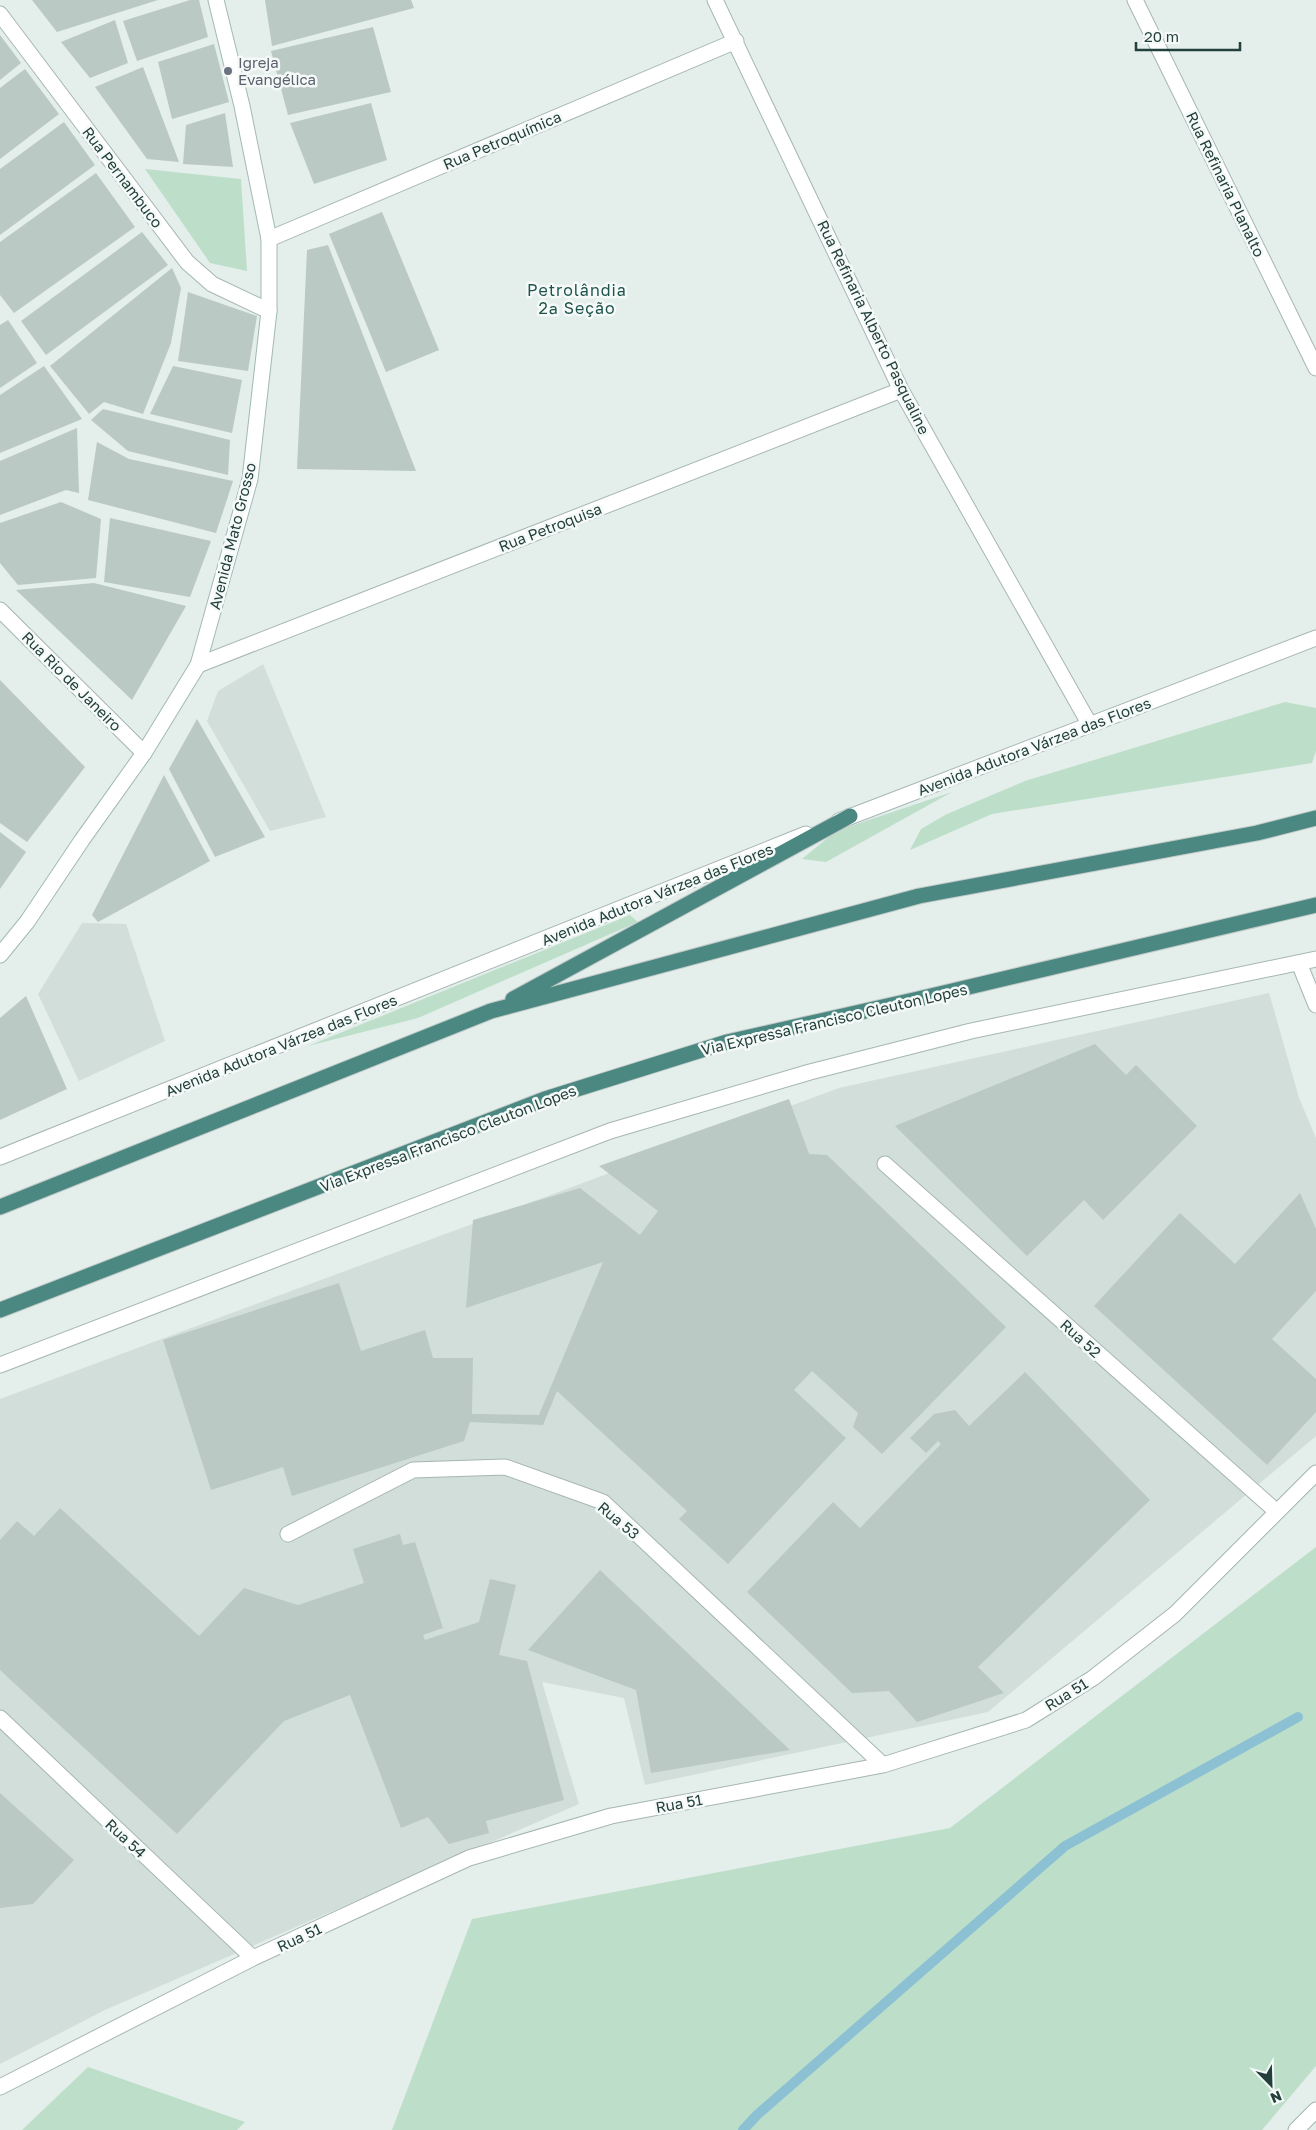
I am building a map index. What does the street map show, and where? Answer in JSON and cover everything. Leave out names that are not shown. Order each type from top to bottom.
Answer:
[{"type":"highway","points":[[0,1208],[491,1011],[850,816]]},
{"type":"highway","points":[[491,1011],[919,896],[1257,833],[1316,818]]},
{"type":"highway","name":"Via Expressa Francisco Cleuton Lopes","points":[[0,1310],[545,1099],[727,1042],[1316,905]]},
{"type":"street","name":"Avenida Mato Grosso","points":[[0,955],[28,922],[144,753],[198,664],[250,480],[270,311],[269,239],[242,106],[216,0]]},
{"type":"street","name":"Rua Refinaria Alberto Pasqualine","points":[[715,0],[901,390],[1090,725]]},
{"type":"street","name":"Rua Refinaria Planalto","points":[[1136,0],[1316,368]]},
{"type":"street","name":"Rua Pernambuco","points":[[0,14],[187,262],[212,284],[270,311]]},
{"type":"street","name":"Rua Petroquímica","points":[[269,239],[736,41]]},
{"type":"street","name":"Rua Petroquisa","points":[[198,664],[901,390]]},
{"type":"street","name":"Rua Rio de Janeiro","points":[[0,610],[144,753]]},
{"type":"street","name":"Avenida Adutora Várzea das Flores","points":[[0,1157],[850,816],[1316,638]]},
{"type":"street","points":[[0,1365],[610,1130],[810,1072],[971,1031],[1316,959]]},
{"type":"street","points":[[1299,962],[1316,1005]]},
{"type":"street","name":"Rua 52","points":[[885,1164],[1277,1512]]},
{"type":"street","name":"Rua 53","points":[[288,1534],[413,1470],[505,1467],[603,1502],[883,1765]]},
{"type":"street","name":"Rua 51","points":[[0,2087],[252,1958],[469,1858],[611,1816],[883,1765],[1026,1720],[1093,1678],[1175,1614],[1316,1473]]},
{"type":"street","name":"Rua 54","points":[[0,1718],[252,1958]]},
{"type":"street","points":[[1296,2130],[1316,2110]]},
{"type":"shaded area","points":[[263,664],[326,817],[270,831],[207,721],[218,691]]},
{"type":"shaded area","points":[[82,923],[126,924],[165,1041],[79,1081],[38,994]]},
{"type":"shaded area","points":[[1269,993],[1299,1098],[1316,1138],[1316,1436],[988,1712],[645,1785],[624,1698],[542,1682],[579,1804],[105,2010],[0,2064],[0,1399],[839,1088]]},
{"type":"green space","points":[[145,169],[241,179],[247,271],[210,263]]},
{"type":"green space","points":[[1285,702],[1316,708],[1316,751],[1312,763],[992,814],[910,850],[921,829],[947,814],[1025,781]]},
{"type":"green space","points":[[952,792],[826,862],[802,859],[836,831]]},
{"type":"green space","points":[[630,915],[638,922],[418,1018],[308,1046]]},
{"type":"green space","points":[[1316,1547],[1316,2066],[1262,2130],[392,2130],[472,1919],[950,1828]]},
{"type":"green space","points":[[88,2067],[245,2122],[237,2130],[22,2130]]},
{"type":"building","points":[[32,0],[158,0],[57,32]]},
{"type":"building","points":[[190,0],[199,0],[208,37],[137,61],[123,21]]},
{"type":"building","points":[[265,0],[411,0],[414,8],[272,46]]},
{"type":"building","points":[[115,20],[128,63],[90,78],[61,42]]},
{"type":"building","points":[[373,27],[391,92],[288,115],[271,51]]},
{"type":"building","points":[[0,35],[21,63],[0,80]]},
{"type":"building","points":[[214,44],[229,102],[172,119],[158,62]]},
{"type":"building","points":[[143,67],[179,162],[147,159],[95,87]]},
{"type":"building","points":[[25,69],[59,114],[0,159],[0,88]]},
{"type":"building","points":[[371,103],[387,160],[314,184],[290,123]]},
{"type":"building","points":[[225,113],[233,167],[183,164],[186,125]]},
{"type":"building","points":[[64,122],[95,165],[0,235],[0,169]]},
{"type":"building","points":[[96,173],[135,227],[14,313],[0,295],[0,242]]},
{"type":"building","points":[[382,212],[439,350],[386,372],[329,234]]},
{"type":"building","points":[[142,232],[168,265],[46,355],[21,321]]},
{"type":"building","points":[[328,245],[416,471],[297,469],[307,250]]},
{"type":"building","points":[[172,268],[181,288],[171,343],[143,414],[104,402],[89,414],[50,366]]},
{"type":"building","points":[[188,292],[257,316],[248,371],[178,361]]},
{"type":"building","points":[[8,320],[37,363],[0,388],[0,325]]},
{"type":"building","points":[[44,366],[82,419],[0,453],[0,395]]},
{"type":"building","points":[[173,366],[242,380],[232,433],[150,414]]},
{"type":"building","points":[[103,409],[230,440],[228,475],[128,451],[91,420]]},
{"type":"building","points":[[77,428],[79,493],[66,490],[0,515],[0,461]]},
{"type":"building","points":[[97,442],[129,459],[233,481],[216,533],[88,500]]},
{"type":"building","points":[[61,502],[101,519],[96,578],[18,585],[0,563],[0,523]]},
{"type":"building","points":[[110,518],[211,541],[190,597],[104,582]]},
{"type":"building","points":[[94,583],[186,606],[132,700],[16,590]]},
{"type":"building","points":[[0,680],[85,767],[27,842],[0,823]]},
{"type":"building","points":[[197,719],[265,837],[215,857],[169,769]]},
{"type":"building","points":[[164,775],[210,861],[98,922],[92,915]]},
{"type":"building","points":[[0,832],[26,852],[0,889]]},
{"type":"building","points":[[26,996],[67,1089],[0,1120],[0,1018]]},
{"type":"building","points":[[1095,1044],[1126,1075],[1136,1065],[1197,1126],[1103,1220],[1084,1200],[1027,1256],[895,1126]]},
{"type":"building","points":[[789,1099],[809,1154],[827,1155],[1006,1327],[882,1454],[853,1427],[858,1413],[812,1371],[794,1390],[846,1438],[728,1564],[679,1519],[687,1511],[557,1391],[543,1425],[470,1422],[464,1441],[292,1496],[283,1467],[211,1490],[163,1340],[339,1283],[361,1351],[425,1330],[433,1358],[473,1358],[472,1414],[539,1415],[603,1262],[466,1308],[473,1220],[580,1188],[640,1235],[658,1211],[599,1166]]},
{"type":"building","points":[[1300,1193],[1316,1229],[1316,1291],[1272,1339],[1316,1379],[1316,1412],[1267,1465],[1094,1306],[1180,1213],[1235,1264]]},
{"type":"building","points":[[1025,1372],[1150,1500],[978,1667],[1004,1693],[917,1722],[889,1691],[852,1693],[747,1592],[833,1502],[860,1528],[941,1444],[938,1441],[926,1453],[910,1438],[934,1414],[955,1410],[969,1426]]},
{"type":"building","points":[[60,1508],[199,1636],[244,1588],[298,1605],[364,1583],[353,1549],[400,1534],[403,1545],[415,1542],[443,1628],[423,1635],[425,1640],[479,1622],[490,1579],[516,1585],[499,1655],[527,1661],[564,1800],[486,1821],[489,1833],[449,1844],[428,1817],[401,1828],[350,1695],[284,1721],[177,1834],[0,1670],[0,1540],[17,1521],[34,1536]]},
{"type":"building","points":[[600,1570],[790,1750],[651,1773],[636,1690],[528,1650]]},
{"type":"building","points":[[0,1793],[74,1860],[33,1904],[0,1908]]},
{"type":"waterway","points":[[743,2130],[757,2115],[1065,1846],[1298,1717]]},
{"type":"place","name":"Igreja Evangélica","points":[[228,71]]},
{"type":"district","name":"Petrolândia 2ª Seção","points":[[577,299]]}]
